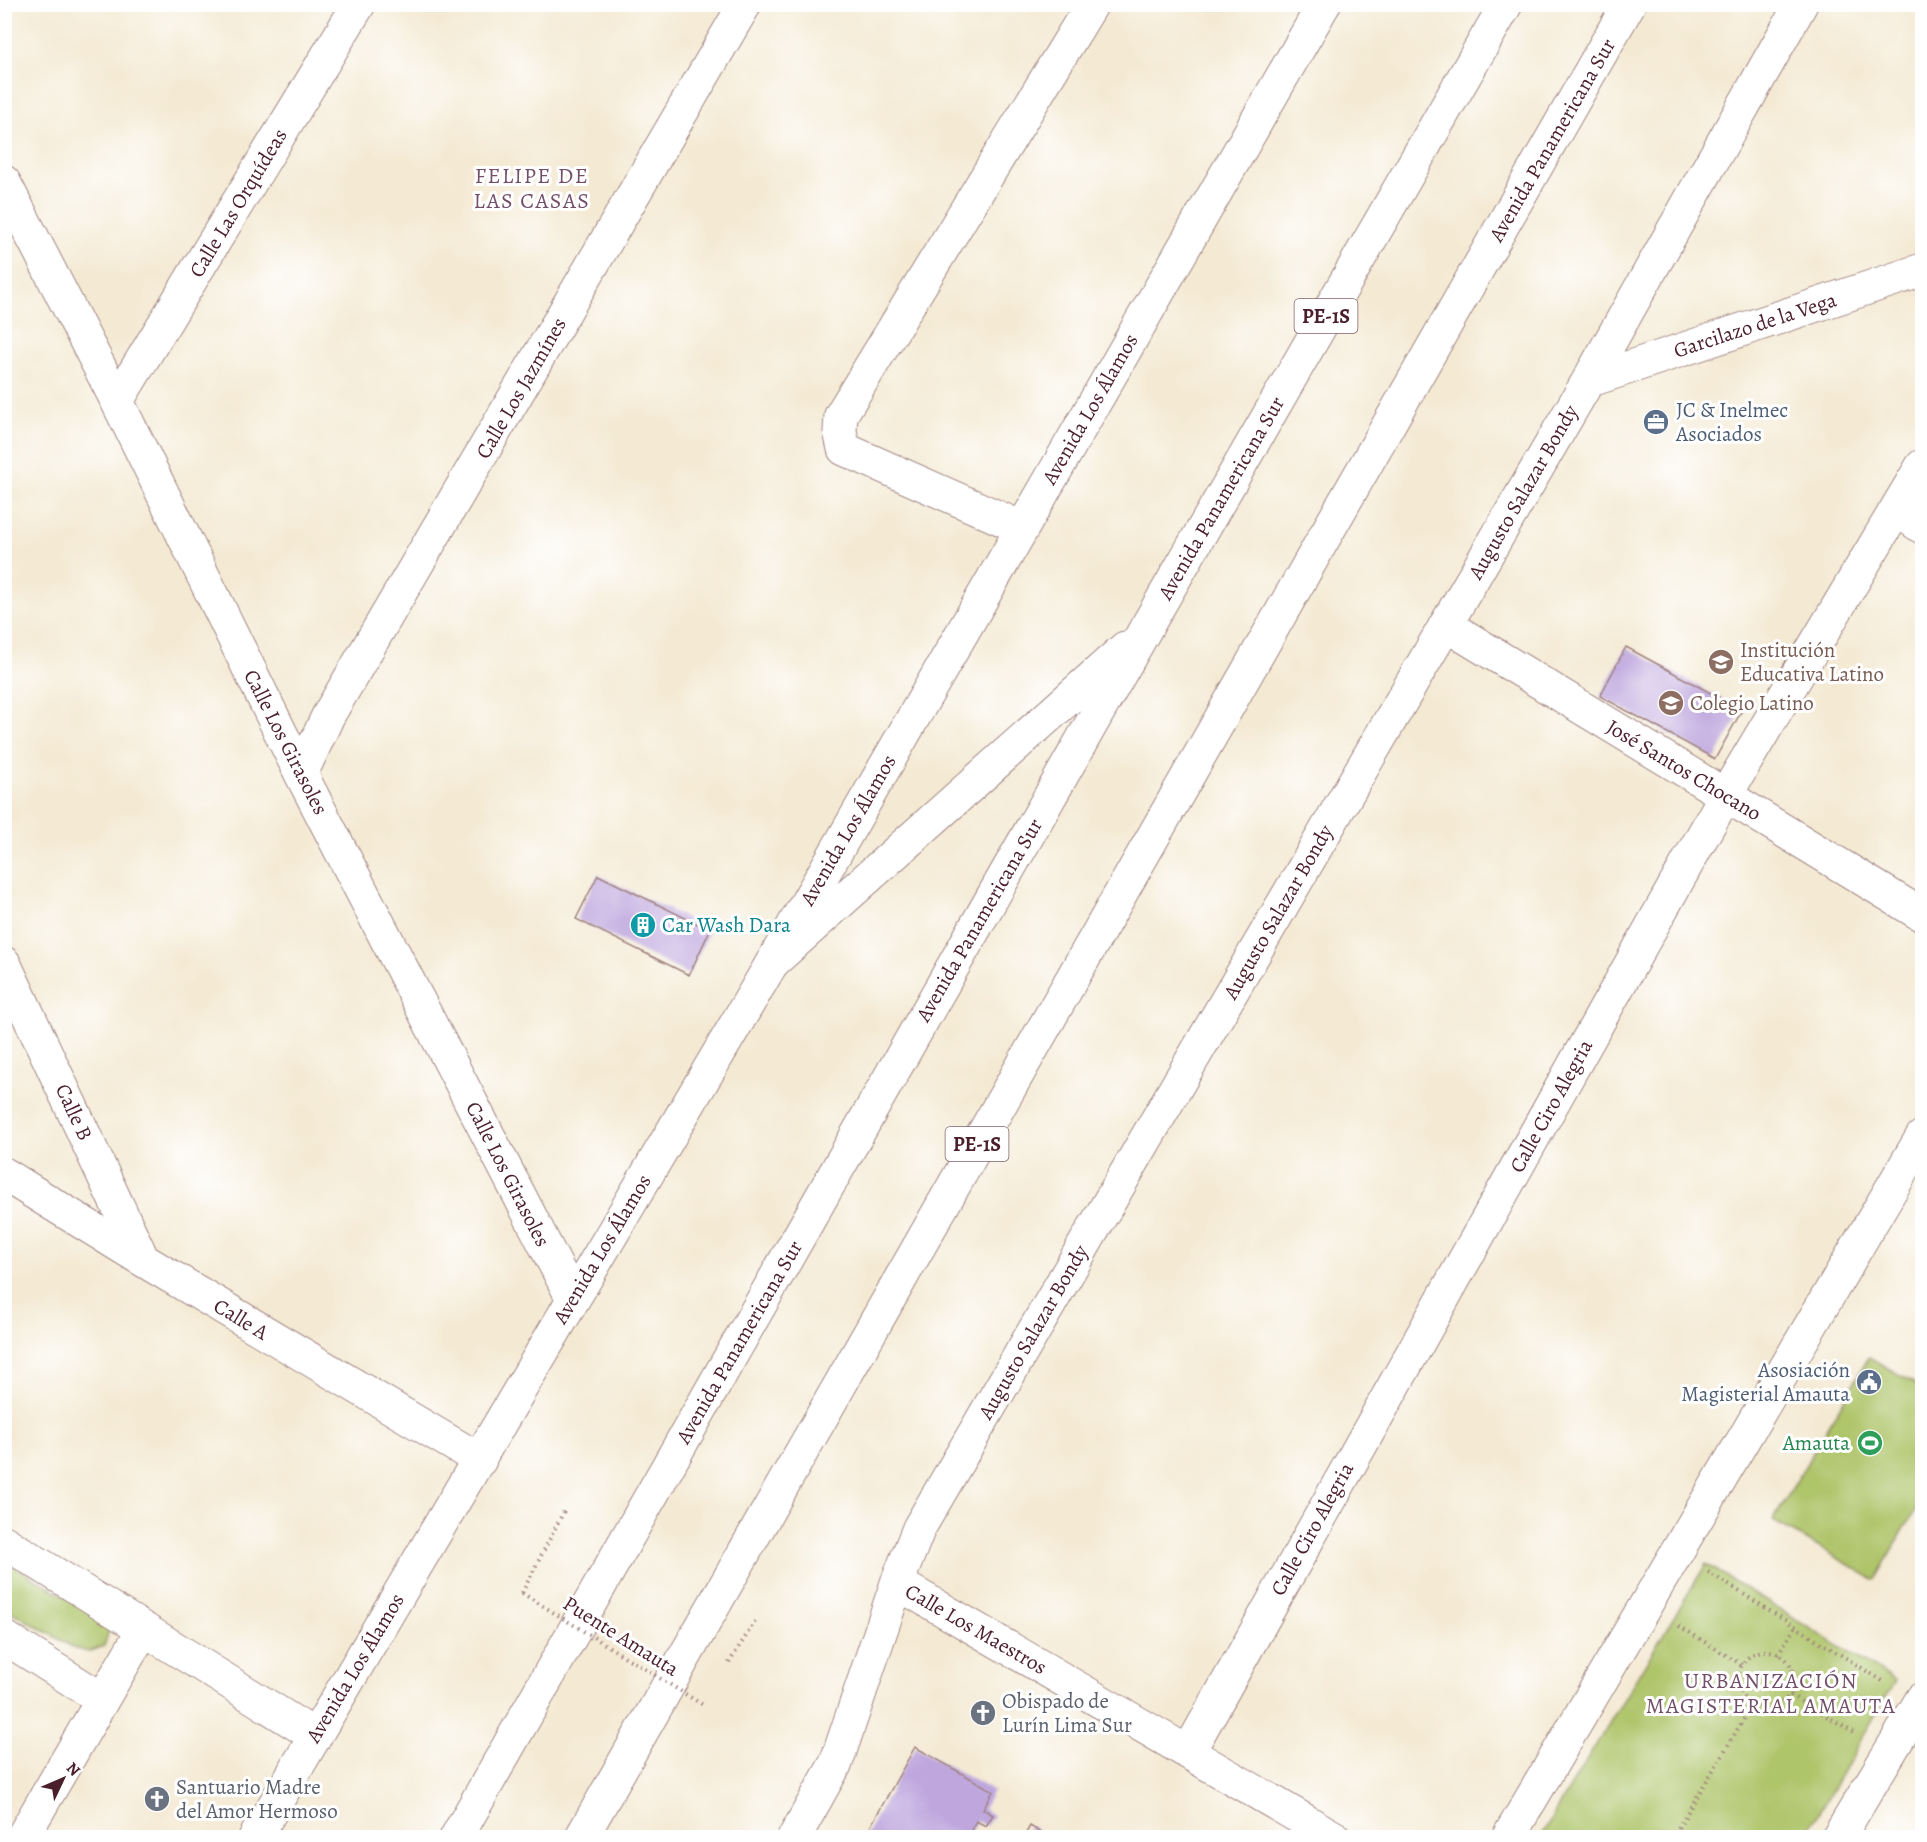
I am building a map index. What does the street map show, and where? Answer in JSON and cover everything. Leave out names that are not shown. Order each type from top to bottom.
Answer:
[{"type":"main road","name":"Calle Las Orquídeas","points":[[117,401],[359,4]]},
{"type":"main road","name":"Calle Los Jazmínes","points":[[301,774],[328,716],[745,4]]},
{"type":"main road","points":[[1022,528],[844,449],[840,431],[841,415],[1092,4]]},
{"type":"main road","name":"Avenida Los Álamos","points":[[255,1838],[772,963],[1324,4]]},
{"type":"main road","name":"Avenida Panamericana Sur","points":[[456,1838],[1146,628],[1506,4]]},
{"type":"main road","name":"Avenida Panamericana Sur","points":[[581,1838],[1629,4]]},
{"type":"main road","name":"Augusto Salazar Bondy","points":[[794,1838],[836,1763],[897,1583],[919,1528],[1588,381],[1801,4]]},
{"type":"main road","name":"Calle Los Girasoles","points":[[4,183],[117,401],[301,774],[573,1299]]},
{"type":"main road","name":"Garcilazo de la Vega","points":[[1588,381],[1923,270]]},
{"type":"main road","name":"Calle Ciro Alegria","points":[[1189,1751],[1725,796],[1910,519],[1923,466]]},
{"type":"main road","name":"José Santos Chocano","points":[[1446,625],[1923,915]]},
{"type":"main road","points":[[772,963],[1146,628]]},
{"type":"main road","name":"Calle B","points":[[4,963],[143,1260]]},
{"type":"main road","points":[[1508,1838],[1923,1137]]},
{"type":"main road","name":"Calle A","points":[[4,1174],[143,1260],[480,1460]]},
{"type":"main road","points":[[4,1542],[314,1735]]},
{"type":"main road","name":"Calle Los Maestros","points":[[897,1583],[1335,1838]]},
{"type":"main road","points":[[22,1838],[142,1630]]},
{"type":"main road","points":[[4,1637],[102,1699]]},
{"type":"main road","points":[[1838,1838],[1923,1699]]},
{"type":"path","name":"Puente Amauta","points":[[564,1511],[522,1593],[703,1705]]},
{"type":"path","points":[[1709,1572],[1887,1682],[1882,1690]]},
{"type":"path","points":[[1677,1625],[1742,1665]]},
{"type":"path","points":[[1778,1654],[1796,1626]]},
{"type":"path","points":[[1761,1652],[1778,1654],[1786,1660],[1794,1677],[1790,1695],[1775,1706],[1766,1707],[1753,1704],[1742,1695],[1739,1686],[1738,1677],[1742,1665],[1752,1655],[1761,1652]]},
{"type":"path","points":[[1790,1695],[1857,1734]]},
{"type":"path","points":[[1672,1838],[1753,1704]]},
{"type":"path","points":[[1851,1744],[1862,1725]]},
{"type":"green space","name":"Amauta","points":[[1869,1357],[1922,1388],[1922,1498],[1875,1580],[1773,1521]]},
{"type":"green space","points":[[5,1561],[102,1618],[110,1628],[104,1646],[89,1652],[76,1649],[5,1608]]},
{"type":"green space","points":[[1706,1564],[1895,1681],[1805,1837],[1540,1837]]},
{"type":"building","name":"Colegio Latino","points":[[1626,647],[1742,710],[1715,759],[1600,696]]},
{"type":"building","name":"Car Wash Dara","points":[[598,875],[710,930],[689,975],[576,919]]},
{"type":"building","points":[[915,1747],[993,1791],[983,1809],[993,1815],[986,1826],[976,1821],[967,1838],[864,1838]]},
{"type":"building","points":[[1030,1826],[1050,1838],[1023,1838]]},
{"type":"place","name":"JC & Inelmec Asociados","points":[[1656,422]]},
{"type":"place","name":"Institución Educativa Latino","points":[[1721,662]]},
{"type":"place","name":"Colegio Latino","points":[[1671,703]]},
{"type":"place","name":"Car Wash Dara","points":[[643,925]]},
{"type":"place","name":"Asosiación Magisterial Amauta","points":[[1869,1382]]},
{"type":"place","name":"Amauta","points":[[1870,1443]]},
{"type":"place","name":"Obispado de Lurín Lima Sur","points":[[983,1713]]},
{"type":"place","name":"Santuario Madre del Amor Hermoso","points":[[157,1799]]},
{"type":"district","name":"FELIPE DE LAS CASAS","points":[[532,188]]},
{"type":"district","name":"URBANIZACIÓN MAGISTERIAL AMAUTA","points":[[1771,1692]]}]
